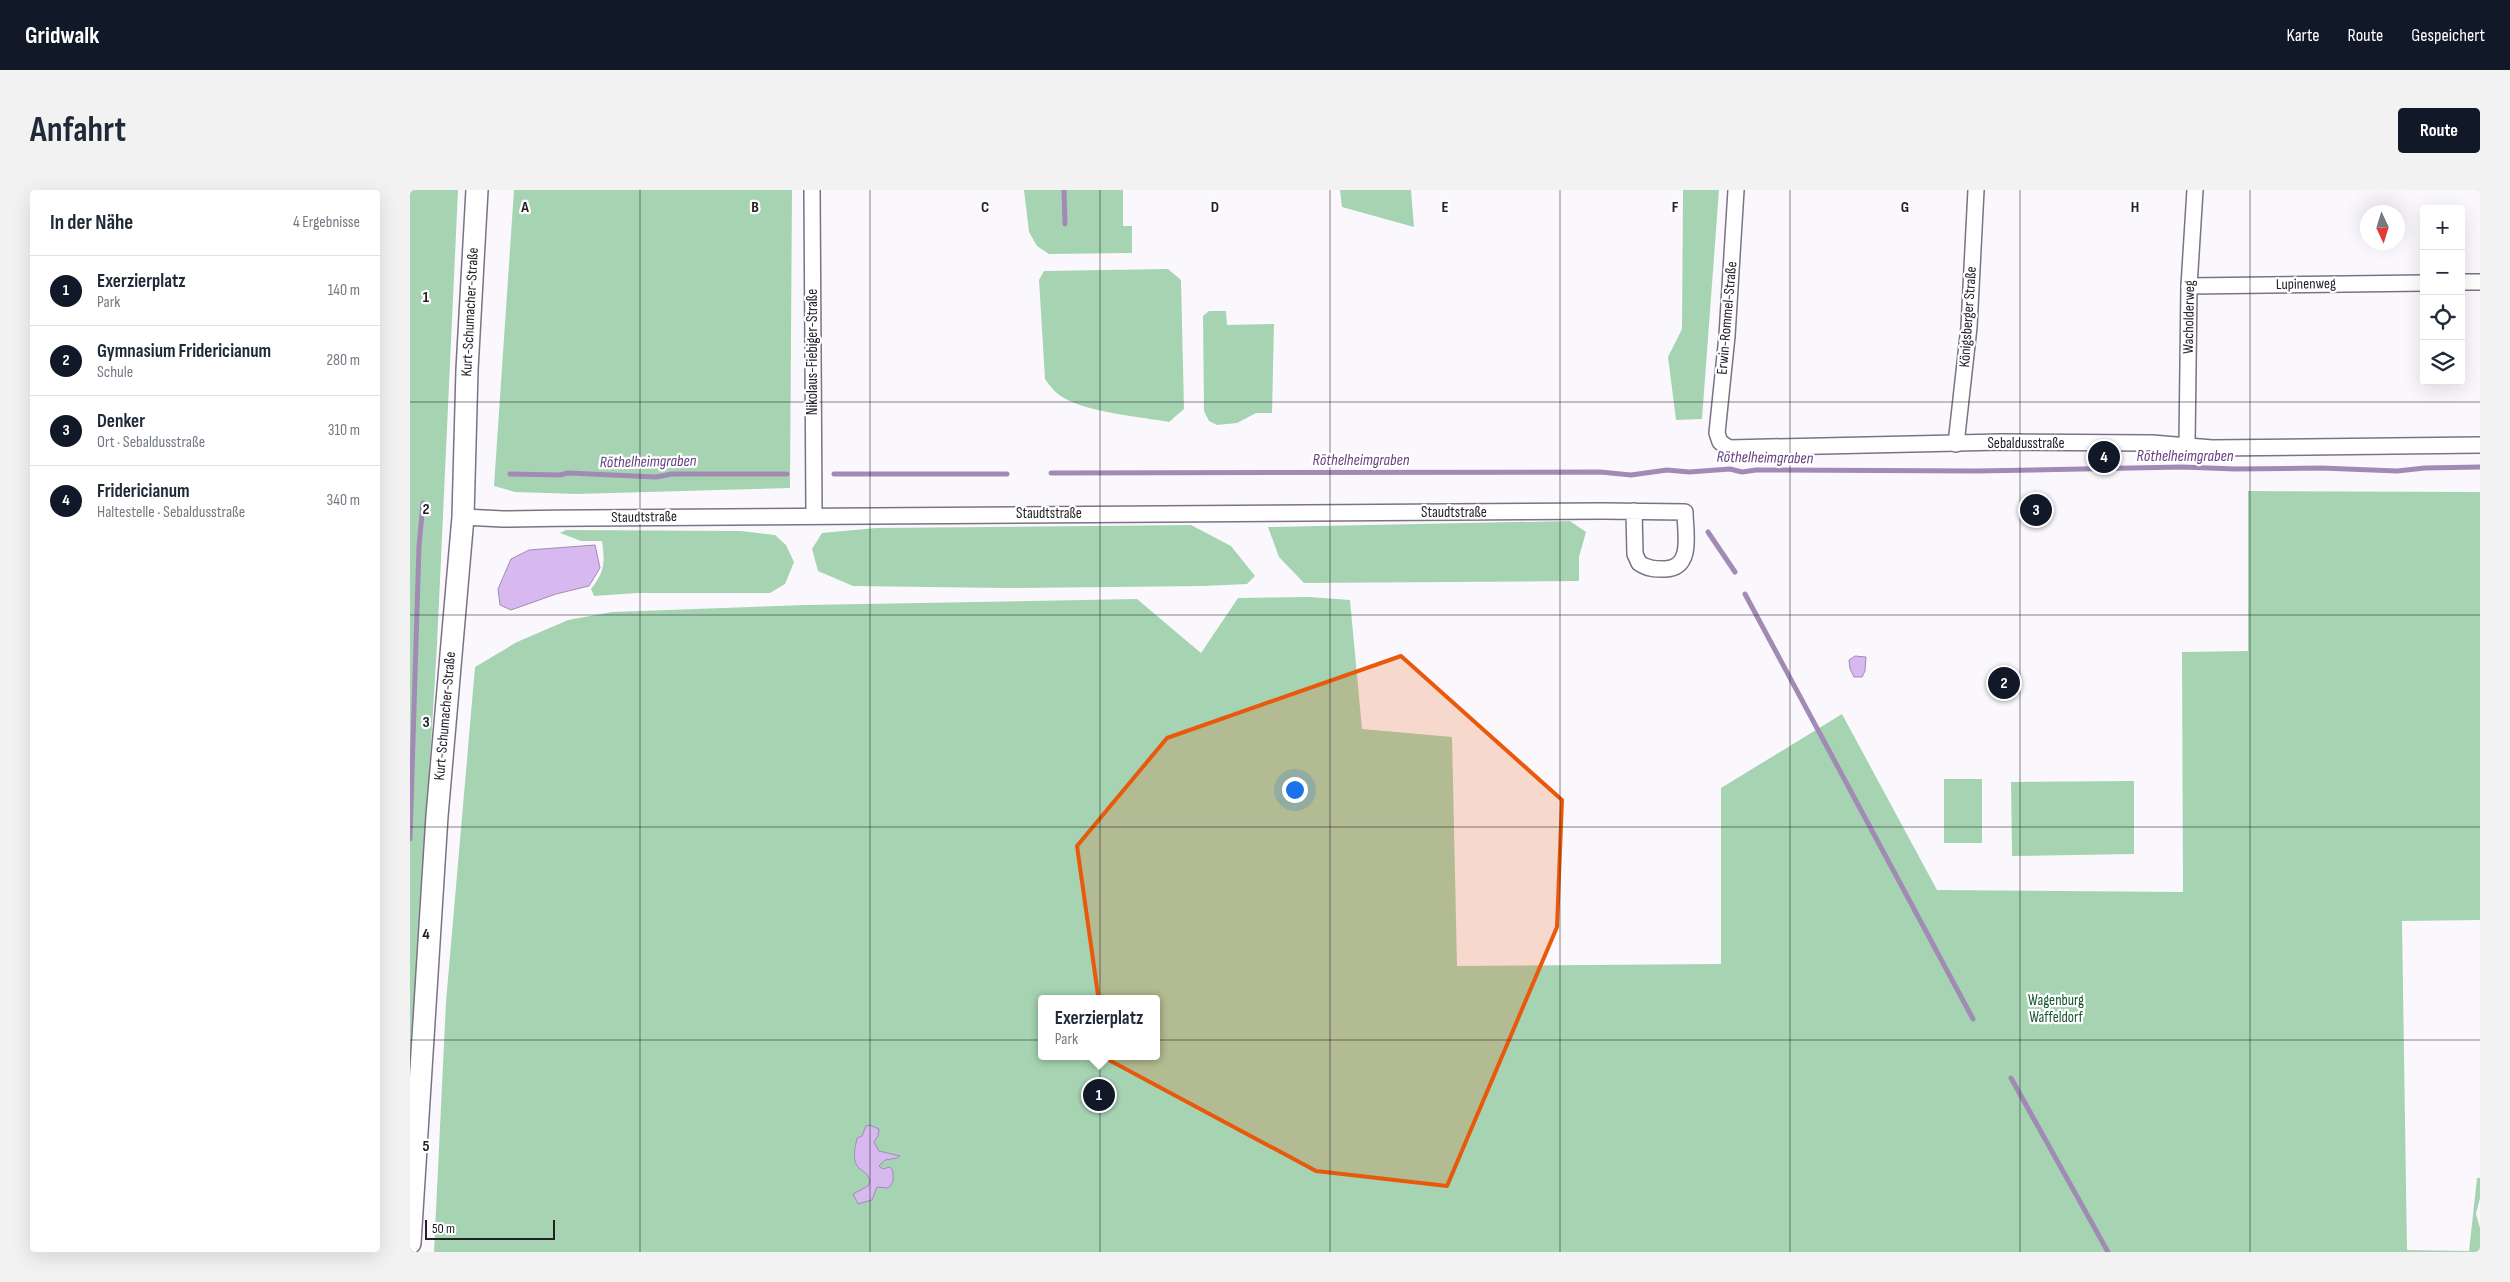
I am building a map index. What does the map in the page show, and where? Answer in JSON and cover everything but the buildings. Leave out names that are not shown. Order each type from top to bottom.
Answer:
[{"type":"main road","name":"Kurt-Schumacher-Straße","points":[[410,1243],[435,846],[463,517],[466,370],[477,190]]},
{"type":"street","name":"Nikolaus-Fiebiger-Straße","points":[[812,190],[814,514]]},
{"type":"street","name":"Erwin-Rommel-Straße","points":[[1723,445],[1717,433],[1727,336],[1736,190]]},
{"type":"street","name":"Königsberger Straße","points":[[1956,444],[1969,328],[1976,190]]},
{"type":"street","name":"Wacholderweg","points":[[2187,444],[2189,286],[2195,190]]},
{"type":"street","points":[[2465,282],[2480,282]]},
{"type":"street","name":"Lupinenweg","points":[[2189,286],[2420,283]]},
{"type":"street","name":"Sebaldusstraße","points":[[1723,445],[1737,449],[2001,442],[2187,444],[2212,448],[2480,445]]},
{"type":"street","name":"Staudtstraße","points":[[463,517],[503,519],[814,514],[1634,511],[1684,512],[1686,555],[1681,564],[1672,568],[1653,569],[1639,563],[1635,554],[1634,511]]},
{"type":"highlighted area","points":[[1401,656],[1562,800],[1557,927],[1447,1186],[1316,1171],[1107,1059],[1077,846],[1167,738]]},
{"type":"green space","points":[[410,190],[458,190],[437,645],[410,1086]]},
{"type":"green space","points":[[514,190],[792,190],[790,488],[576,494],[515,492],[494,486]]},
{"type":"green space","points":[[1024,190],[1123,190],[1123,226],[1132,226],[1132,253],[1049,254],[1037,246],[1029,232]]},
{"type":"green space","points":[[1340,190],[1411,190],[1414,227],[1342,207]]},
{"type":"green space","points":[[1683,190],[1719,190],[1702,419],[1676,420],[1668,357],[1682,329]]},
{"type":"green space","points":[[1168,269],[1181,280],[1184,409],[1169,422],[1086,407],[1074,403],[1055,392],[1045,379],[1039,280],[1044,271]]},
{"type":"green space","points":[[1209,311],[1226,311],[1227,325],[1274,324],[1272,413],[1256,413],[1237,423],[1217,425],[1209,421],[1204,411],[1203,316]]},
{"type":"green space","name":"Wagenburg Waffeldorf","points":[[2248,491],[2480,492],[2480,920],[2402,921],[2407,1250],[2469,1251],[2477,1178],[2480,1178],[2480,1198],[2476,1214],[2480,1228],[2480,1252],[434,1252],[446,1002],[475,667],[517,642],[568,620],[612,612],[806,605],[1137,599],[1201,653],[1238,598],[1309,597],[1350,600],[1362,729],[1452,737],[1457,966],[1721,964],[1721,788],[1842,714],[1937,890],[2183,892],[2182,652],[2248,651]]},
{"type":"green space","points":[[1570,521],[1586,532],[1579,557],[1579,581],[1304,583],[1279,557],[1268,527]]},
{"type":"green space","points":[[1191,525],[1231,546],[1255,576],[1247,584],[1203,586],[1006,588],[853,586],[818,571],[812,549],[822,533],[876,528]]},
{"type":"green space","points":[[566,530],[741,531],[775,535],[786,545],[794,562],[785,584],[770,593],[638,593],[594,596],[591,589],[603,567],[602,541],[581,541],[560,533]]},
{"type":"green space","points":[[1944,779],[1982,779],[1982,843],[1944,843]]},
{"type":"green space","points":[[2134,781],[2134,854],[2012,856],[2011,782]]},
{"type":"shaded area","points":[[595,545],[600,568],[589,586],[556,594],[511,610],[500,605],[498,589],[511,559],[529,550]]},
{"type":"shaded area","points":[[1855,656],[1866,657],[1865,671],[1862,677],[1854,677],[1850,669],[1849,660]]},
{"type":"shaded area","points":[[870,1125],[879,1129],[878,1136],[874,1142],[879,1151],[900,1156],[885,1160],[879,1166],[883,1169],[890,1167],[893,1171],[893,1182],[888,1188],[877,1187],[872,1200],[858,1204],[853,1194],[868,1186],[870,1181],[855,1162],[855,1151],[857,1138],[862,1136],[866,1126]]},
{"type":"waterway","points":[[1064,190],[1065,224]]},
{"type":"waterway","name":"Röthelheimgraben","points":[[1051,473],[1600,472],[1631,475],[1667,470],[1689,472],[1730,469],[1742,472],[1756,470],[1977,471],[2182,467],[2235,469],[2321,468],[2397,471],[2425,468],[2480,467]]},
{"type":"waterway","name":"Röthelheimgraben","points":[[510,474],[560,475],[568,473],[656,477],[672,474],[787,474]]},
{"type":"waterway","name":"Röthelheimgraben","points":[[834,474],[1007,474]]},
{"type":"waterway","points":[[410,839],[419,546],[423,503]]},
{"type":"waterway","points":[[1708,532],[1735,572]]},
{"type":"waterway","points":[[1745,594],[1973,1019]]},
{"type":"waterway","points":[[2011,1078],[2108,1252]]},
{"type":"place","name":"Fridericianum","points":[[2104,457]]},
{"type":"place","name":"Denker","points":[[2036,510]]},
{"type":"place","name":"Gymnasium Fridericianum","points":[[2004,683]]},
{"type":"place","name":"Exerzierplatz","points":[[1099,1095]]}]
